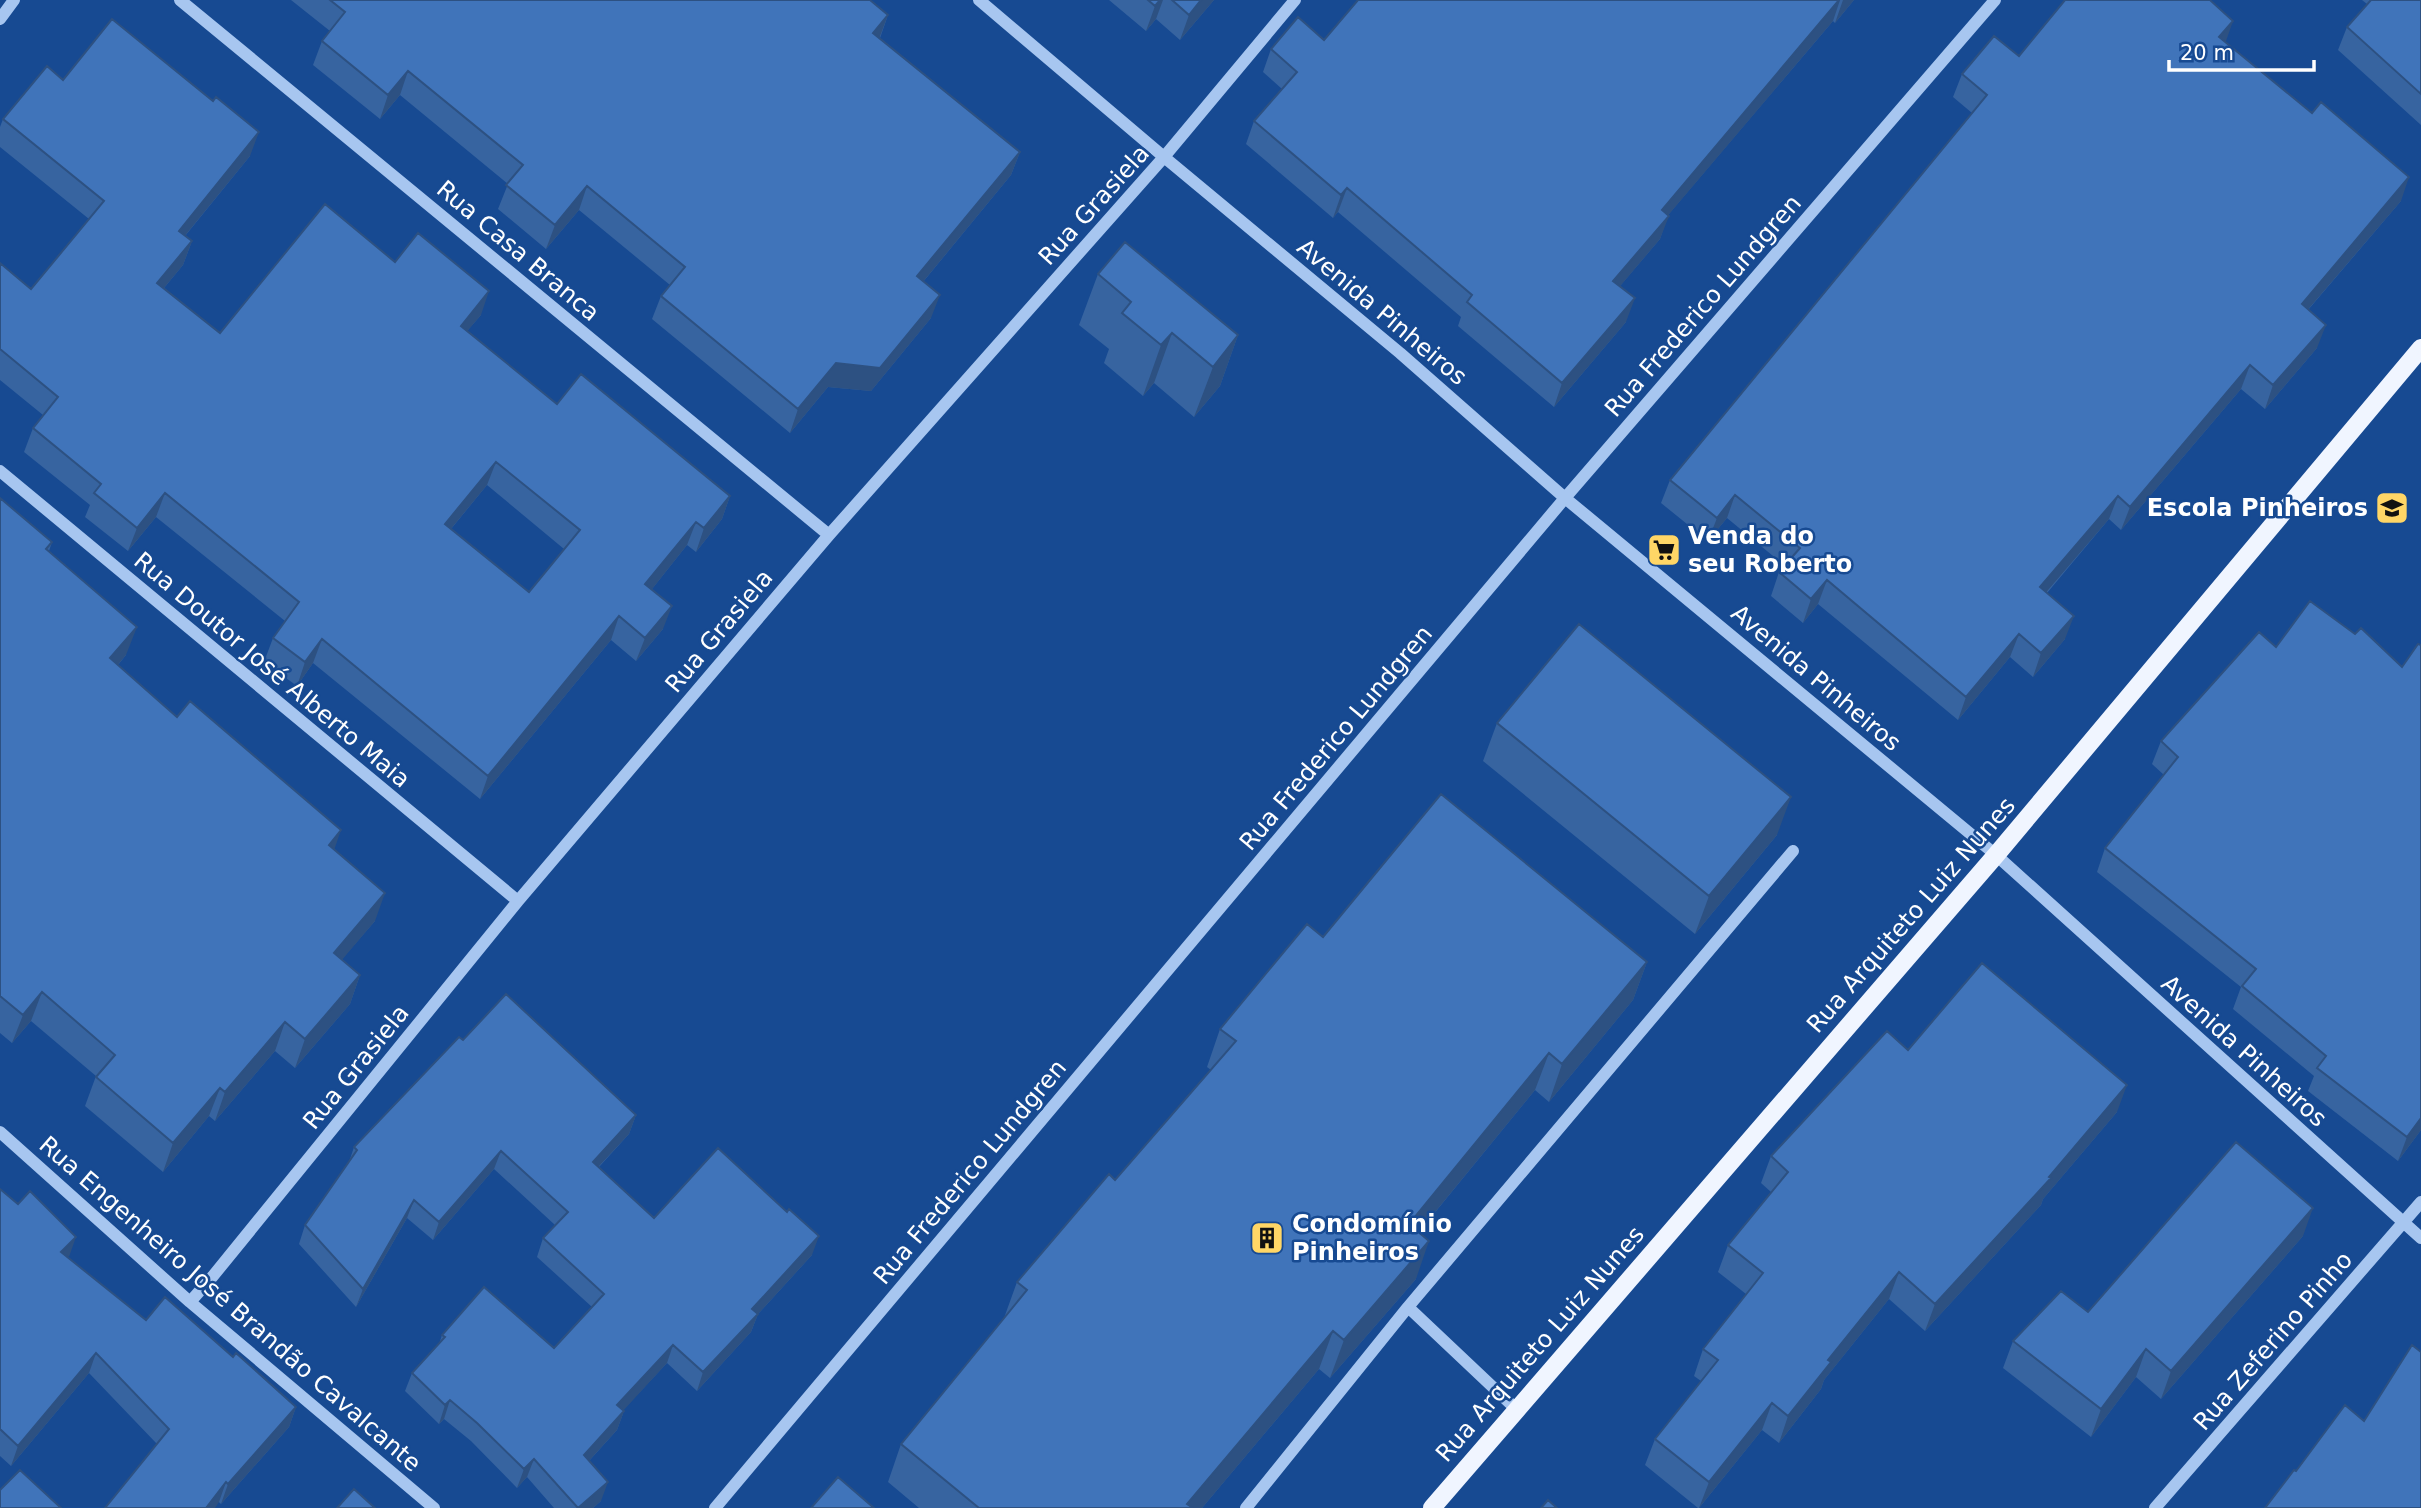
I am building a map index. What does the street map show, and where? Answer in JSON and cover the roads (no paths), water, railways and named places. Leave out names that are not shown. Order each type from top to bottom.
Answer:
[{"type":"main road","name":"Rua Arquiteto Luiz Nunes","points":[[1432,1508],[1996,855],[2421,348]]},
{"type":"street","points":[[0,19],[14,0]]},
{"type":"street","name":"Rua Casa Branca","points":[[180,0],[829,535]]},
{"type":"street","name":"Avenida Pinheiros","points":[[979,0],[1400,353],[1565,498],[1996,855],[2421,1238]]},
{"type":"street","name":"Rua Grasiela","points":[[190,1301],[214,1276],[518,901],[829,535],[1164,157],[1295,0]]},
{"type":"street","name":"Rua Frederico Lundgren","points":[[715,1508],[1565,498],[1994,0]]},
{"type":"street","name":"Rua Doutor José Alberto Maia","points":[[0,471],[518,901]]},
{"type":"street","points":[[1246,1508],[1408,1307],[1793,851]]},
{"type":"street","name":"Rua Engenheiro José Brandão Cavalcante","points":[[0,1132],[190,1301],[434,1508]]},
{"type":"street","name":"Rua Zeferino Pinho","points":[[2155,1508],[2421,1202]]},
{"type":"street","points":[[1408,1307],[1516,1409]]},
{"type":"place","name":"Escola Pinheiros","points":[[2392,508]]},
{"type":"place","name":"Venda do seu Roberto","points":[[1664,550]]},
{"type":"place","name":"Condomínio Pinheiros","points":[[1267,1238]]}]
